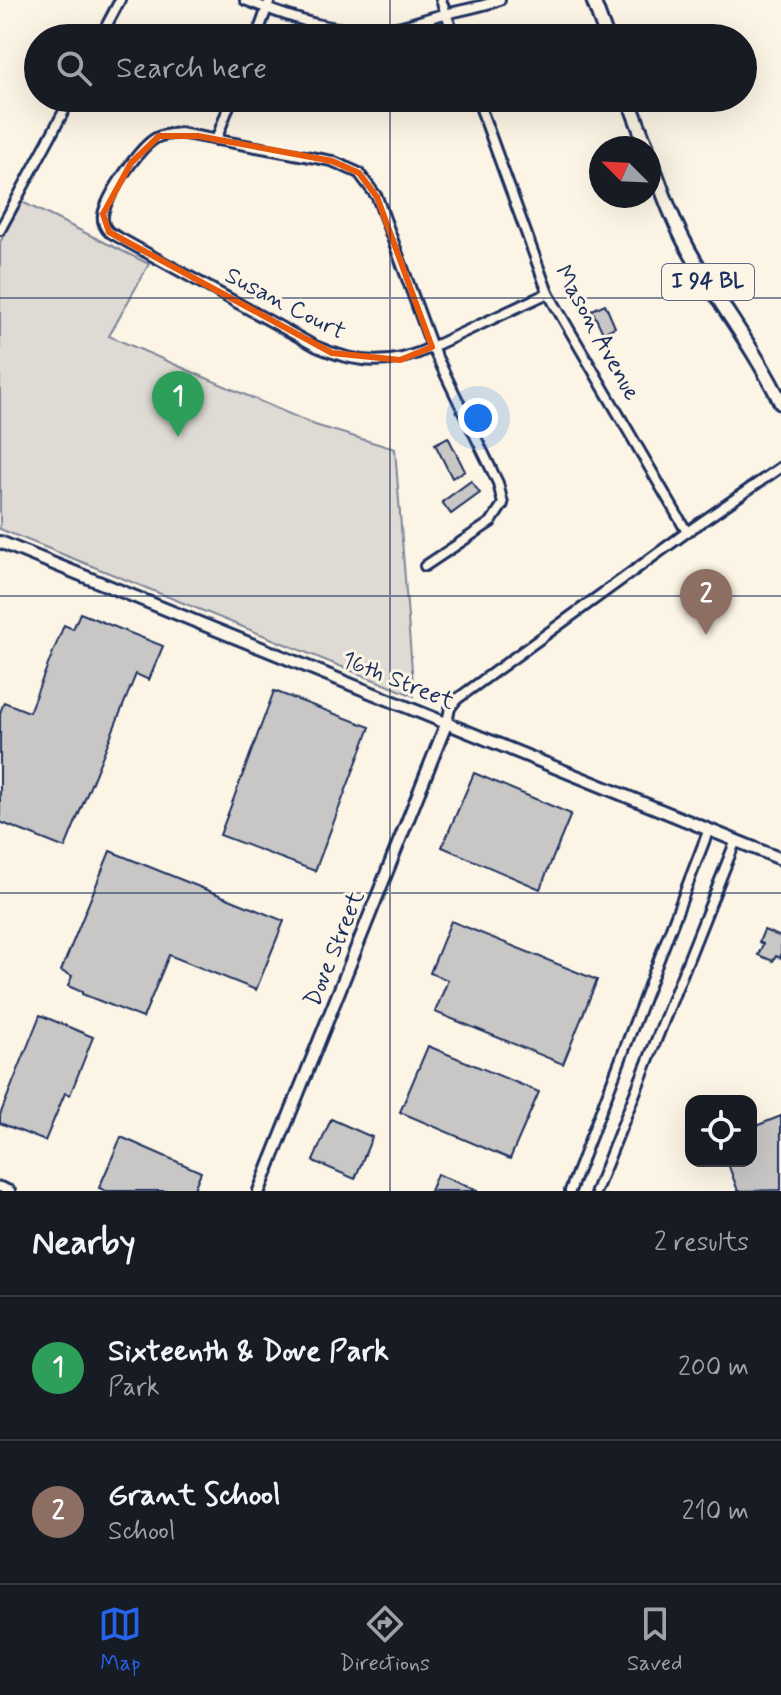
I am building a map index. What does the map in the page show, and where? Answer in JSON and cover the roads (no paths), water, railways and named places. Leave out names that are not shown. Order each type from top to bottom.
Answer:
[{"type":"main road","points":[[593,0],[602,24]]},
{"type":"main road","points":[[633,112],[642,136]]},
{"type":"main road","name":"I 94 BL","points":[[661,184],[694,261],[770,380],[781,403]]},
{"type":"street","points":[[107,24],[120,0]]},
{"type":"street","points":[[245,0],[268,4],[318,24]]},
{"type":"street","points":[[441,0],[450,24]]},
{"type":"street","points":[[410,24],[500,0]]},
{"type":"street","points":[[261,24],[268,4]]},
{"type":"street","points":[[0,230],[63,112]]},
{"type":"street","points":[[227,112],[216,140],[332,161],[359,173],[377,197],[432,347],[498,483],[503,504],[491,522],[425,566]]},
{"type":"street","name":"Mason Avenue","points":[[482,112],[548,293],[687,532]]},
{"type":"street","name":"Susan Court","points":[[216,140],[180,133],[152,140],[131,163],[108,202],[103,225],[123,241],[332,353],[366,360],[400,360],[548,293]]},
{"type":"street","points":[[447,722],[450,708],[457,699],[781,467]]},
{"type":"street","name":"16th Street","points":[[0,542],[781,859]]},
{"type":"street","name":"Dove Street","points":[[259,1191],[447,722]]},
{"type":"street","points":[[570,1191],[709,829]]},
{"type":"street","points":[[596,1191],[736,840]]},
{"type":"street","points":[[0,1187],[10,1191]]},
{"type":"place","name":"Sixteenth & Dove Park","points":[[178,437]]},
{"type":"place","name":"Grant School","points":[[706,635]]}]
